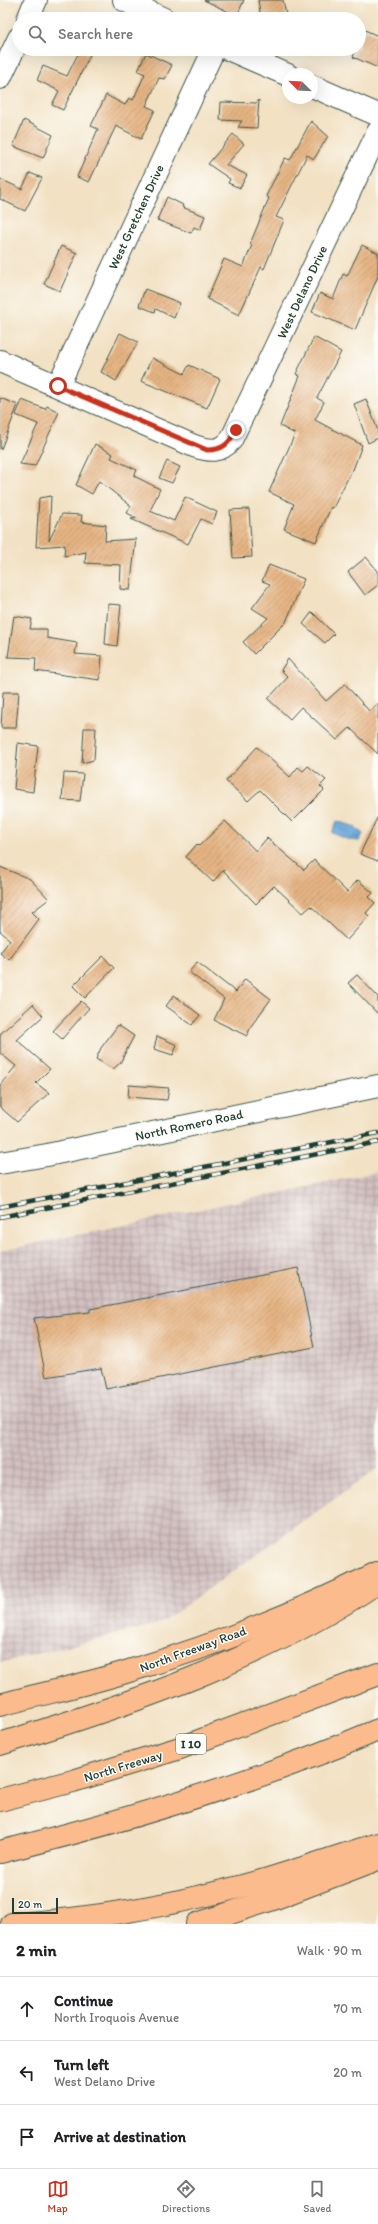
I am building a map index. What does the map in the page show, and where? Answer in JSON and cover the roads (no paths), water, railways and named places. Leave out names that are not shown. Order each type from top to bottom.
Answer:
[{"type":"main road","name":"North Freeway Road","points":[[0,1705],[131,1671],[200,1648],[277,1618],[378,1573]]},
{"type":"main road","points":[[0,1744],[99,1714],[226,1665],[330,1612],[378,1582]]},
{"type":"main road","name":"North Freeway","points":[[0,1800],[73,1781],[180,1748],[378,1674]]},
{"type":"main road","points":[[0,1852],[90,1830],[172,1805],[319,1754],[378,1730]]},
{"type":"main road","points":[[12,1924],[99,1915],[175,1902],[268,1879],[378,1844]]},
{"type":"main road","points":[[197,1924],[273,1899],[378,1859]]},
{"type":"street","points":[[124,0],[149,12]]},
{"type":"street","points":[[0,78],[12,53]]},
{"type":"street","name":"West Gretchen Drive","points":[[58,386],[211,56]]},
{"type":"street","points":[[244,56],[282,72]]},
{"type":"street","points":[[318,89],[378,115]]},
{"type":"street","name":"West Delano Drive","points":[[58,386],[194,446],[226,456],[231,440],[378,132]]},
{"type":"street","points":[[0,361],[58,386]]},
{"type":"street","name":"North Romero Road","points":[[0,1163],[47,1155],[378,1086]]},
{"type":"water","points":[[337,821],[356,827],[363,834],[359,841],[349,840],[332,833]]},
{"type":"railway","points":[[0,1207],[378,1133]]},
{"type":"railway","points":[[0,1217],[378,1142]]}]
